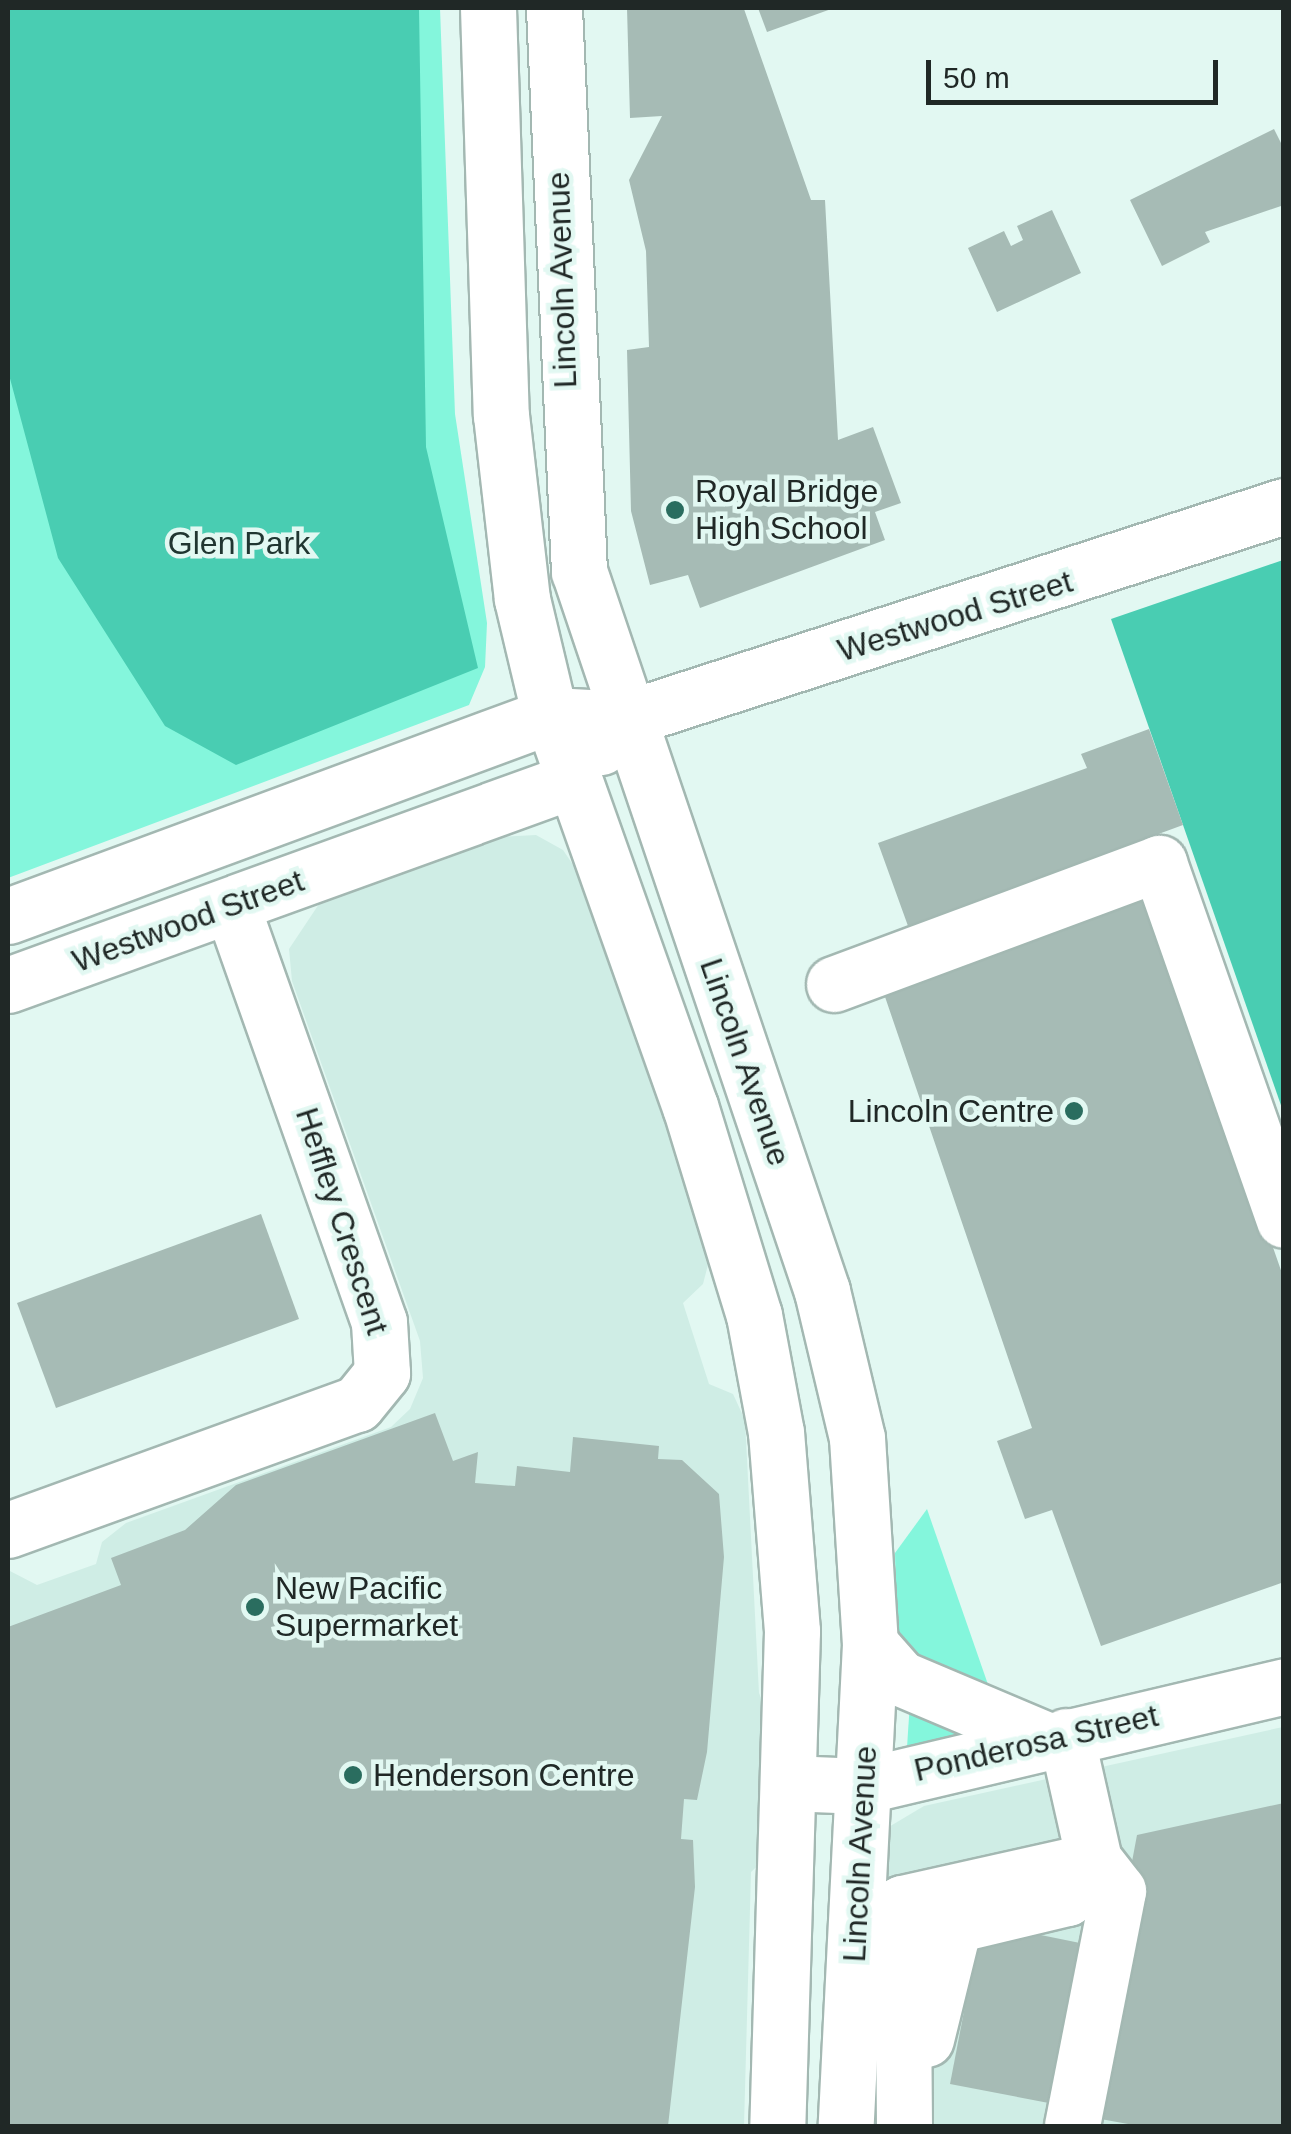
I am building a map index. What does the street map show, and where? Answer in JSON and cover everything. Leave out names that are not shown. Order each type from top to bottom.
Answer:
[{"type":"main road","name":"Lincoln Avenue","points":[[488,8],[506,477],[552,715],[690,1106],[764,1356],[790,1566],[788,1783],[777,2126]]},
{"type":"main road","name":"Lincoln Avenue","points":[[554,8],[575,549],[625,719],[837,1343],[860,1459],[870,1644],[846,2126]]},
{"type":"main road","name":"Westwood Street","points":[[8,916],[552,715],[625,719],[1007,603],[1284,506]]},
{"type":"main road","name":"Westwood Street","points":[[8,985],[232,908],[574,780],[625,719]]},
{"type":"main road","points":[[834,984],[1159,863],[1284,1220]]},
{"type":"main road","name":"Heffley Crescent","points":[[8,1530],[356,1404],[382,1374],[380,1322],[232,908]]},
{"type":"main road","points":[[870,1644],[900,1678],[1057,1738],[1094,1860],[1118,1891],[1072,2126]]},
{"type":"main road","name":"Ponderosa Street","points":[[788,1783],[862,1786],[1284,1686]]},
{"type":"main road","points":[[912,2125],[902,1903],[1094,1860]]},
{"type":"shaded area","name":"Henderson Centre","points":[[536,835],[563,850],[584,881],[663,1104],[710,1257],[703,1284],[683,1303],[709,1384],[733,1394],[745,1420],[759,1693],[773,1728],[766,1858],[751,1872],[744,2126],[8,2126],[8,1570],[37,1585],[96,1564],[102,1542],[126,1523],[391,1427],[410,1409],[423,1378],[420,1341],[292,981],[289,949],[321,901],[496,837]]},
{"type":"shaded area","points":[[1283,1727],[1283,2126],[854,2126],[882,1831],[924,1806]]},
{"type":"green space","name":"Glen Park","points":[[8,8],[440,8],[455,414],[487,623],[485,667],[469,705],[8,878]]},
{"type":"green space","name":"Glen Park","points":[[8,8],[419,8],[426,447],[478,668],[236,765],[165,726],[58,558],[8,371]]},
{"type":"green space","points":[[1284,560],[1283,1111],[1111,619]]},
{"type":"green space","points":[[927,1509],[992,1696],[916,1663],[897,1637],[895,1553]]},
{"type":"green space","points":[[910,1701],[966,1734],[907,1748]]},
{"type":"building","points":[[627,8],[744,9],[811,200],[825,200],[838,440],[873,427],[901,503],[875,512],[885,540],[700,608],[688,575],[650,585],[631,511],[627,350],[649,347],[646,251],[629,180],[662,116],[630,118]]},
{"type":"building","points":[[758,8],[834,8],[767,32]]},
{"type":"building","points":[[1274,129],[1284,149],[1284,205],[1205,232],[1210,242],[1162,266],[1130,200]]},
{"type":"building","points":[[1052,210],[1081,273],[997,312],[968,248],[1004,231],[1011,246],[1023,240],[1017,226]]},
{"type":"building","points":[[1149,729],[1183,825],[908,926],[878,843],[1087,768],[1081,754]]},
{"type":"building","name":"Lincoln Centre","points":[[1148,887],[1284,1279],[1284,1582],[1101,1646],[1052,1510],[1025,1519],[997,1441],[1032,1428],[882,988]]},
{"type":"building","points":[[261,1214],[299,1319],[56,1408],[17,1303]]},
{"type":"building","name":"Henderson Centre","points":[[435,1413],[453,1461],[478,1452],[475,1483],[515,1486],[517,1466],[570,1472],[573,1437],[659,1446],[658,1459],[682,1460],[719,1494],[724,1557],[707,1752],[697,1800],[684,1799],[681,1839],[693,1840],[695,1887],[668,2126],[10,2126],[8,1627],[121,1585],[111,1558],[185,1530],[236,1485]]},
{"type":"building","points":[[1284,1803],[1284,2126],[1139,2126],[1084,2116],[1137,1835]]},
{"type":"building","points":[[981,1923],[1085,1944],[1054,2104],[950,2084]]},
{"type":"place","name":"Royal Bridge High School","points":[[675,510]]},
{"type":"place","name":"Lincoln Centre","points":[[1074,1111]]},
{"type":"place","name":"New Pacific Supermarket","points":[[255,1607]]},
{"type":"place","name":"Henderson Centre","points":[[353,1775]]}]
